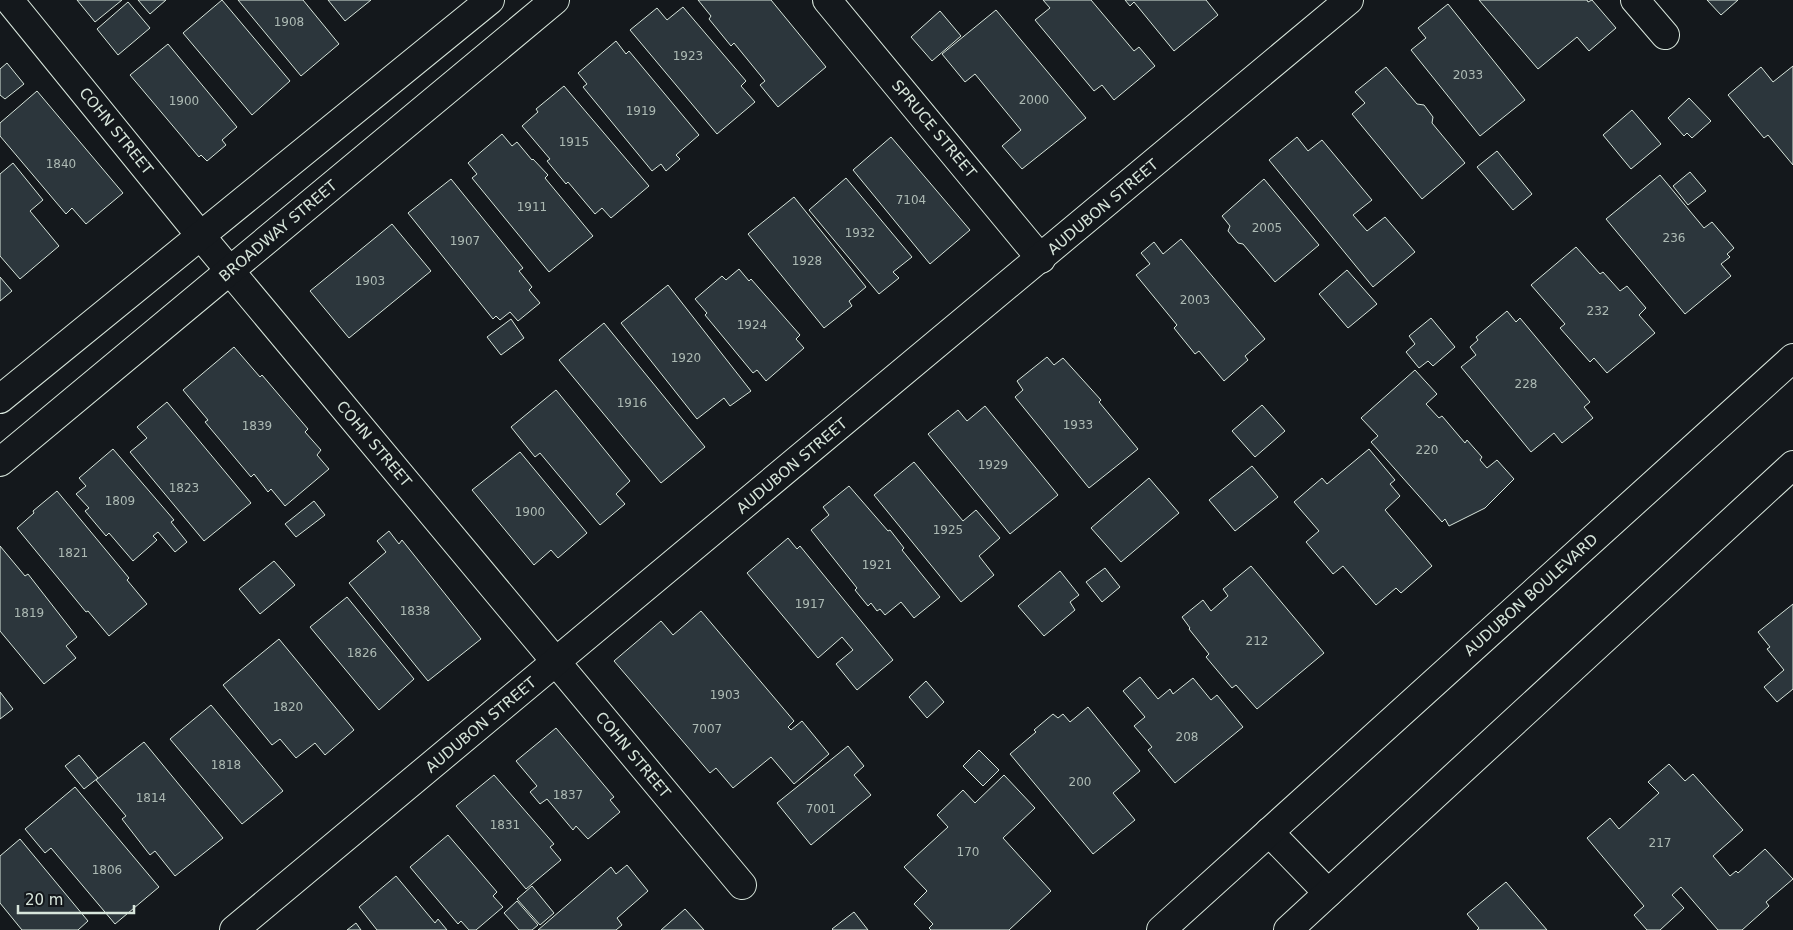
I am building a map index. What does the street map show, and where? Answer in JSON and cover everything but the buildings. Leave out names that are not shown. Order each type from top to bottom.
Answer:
[{"type":"street","name":"COHN STREET","points":[[9,0],[200,235],[742,885]]},
{"type":"street","points":[[0,399],[490,0]]},
{"type":"street","name":"BROADWAY STREET","points":[[0,462],[556,0]]},
{"type":"street","name":"SPRUCE STREET","points":[[827,0],[1041,259]]},
{"type":"street","name":"AUDUBON STREET","points":[[234,930],[1041,259],[1349,0]]},
{"type":"street","points":[[1636,0],[1665,35]]},
{"type":"street","name":"AUDUBON BOULEVARD","points":[[1161,930],[1793,358]]},
{"type":"street","points":[[1288,930],[1793,465]]},
{"type":"street","points":[[1270,832],[1328,893]]}]
